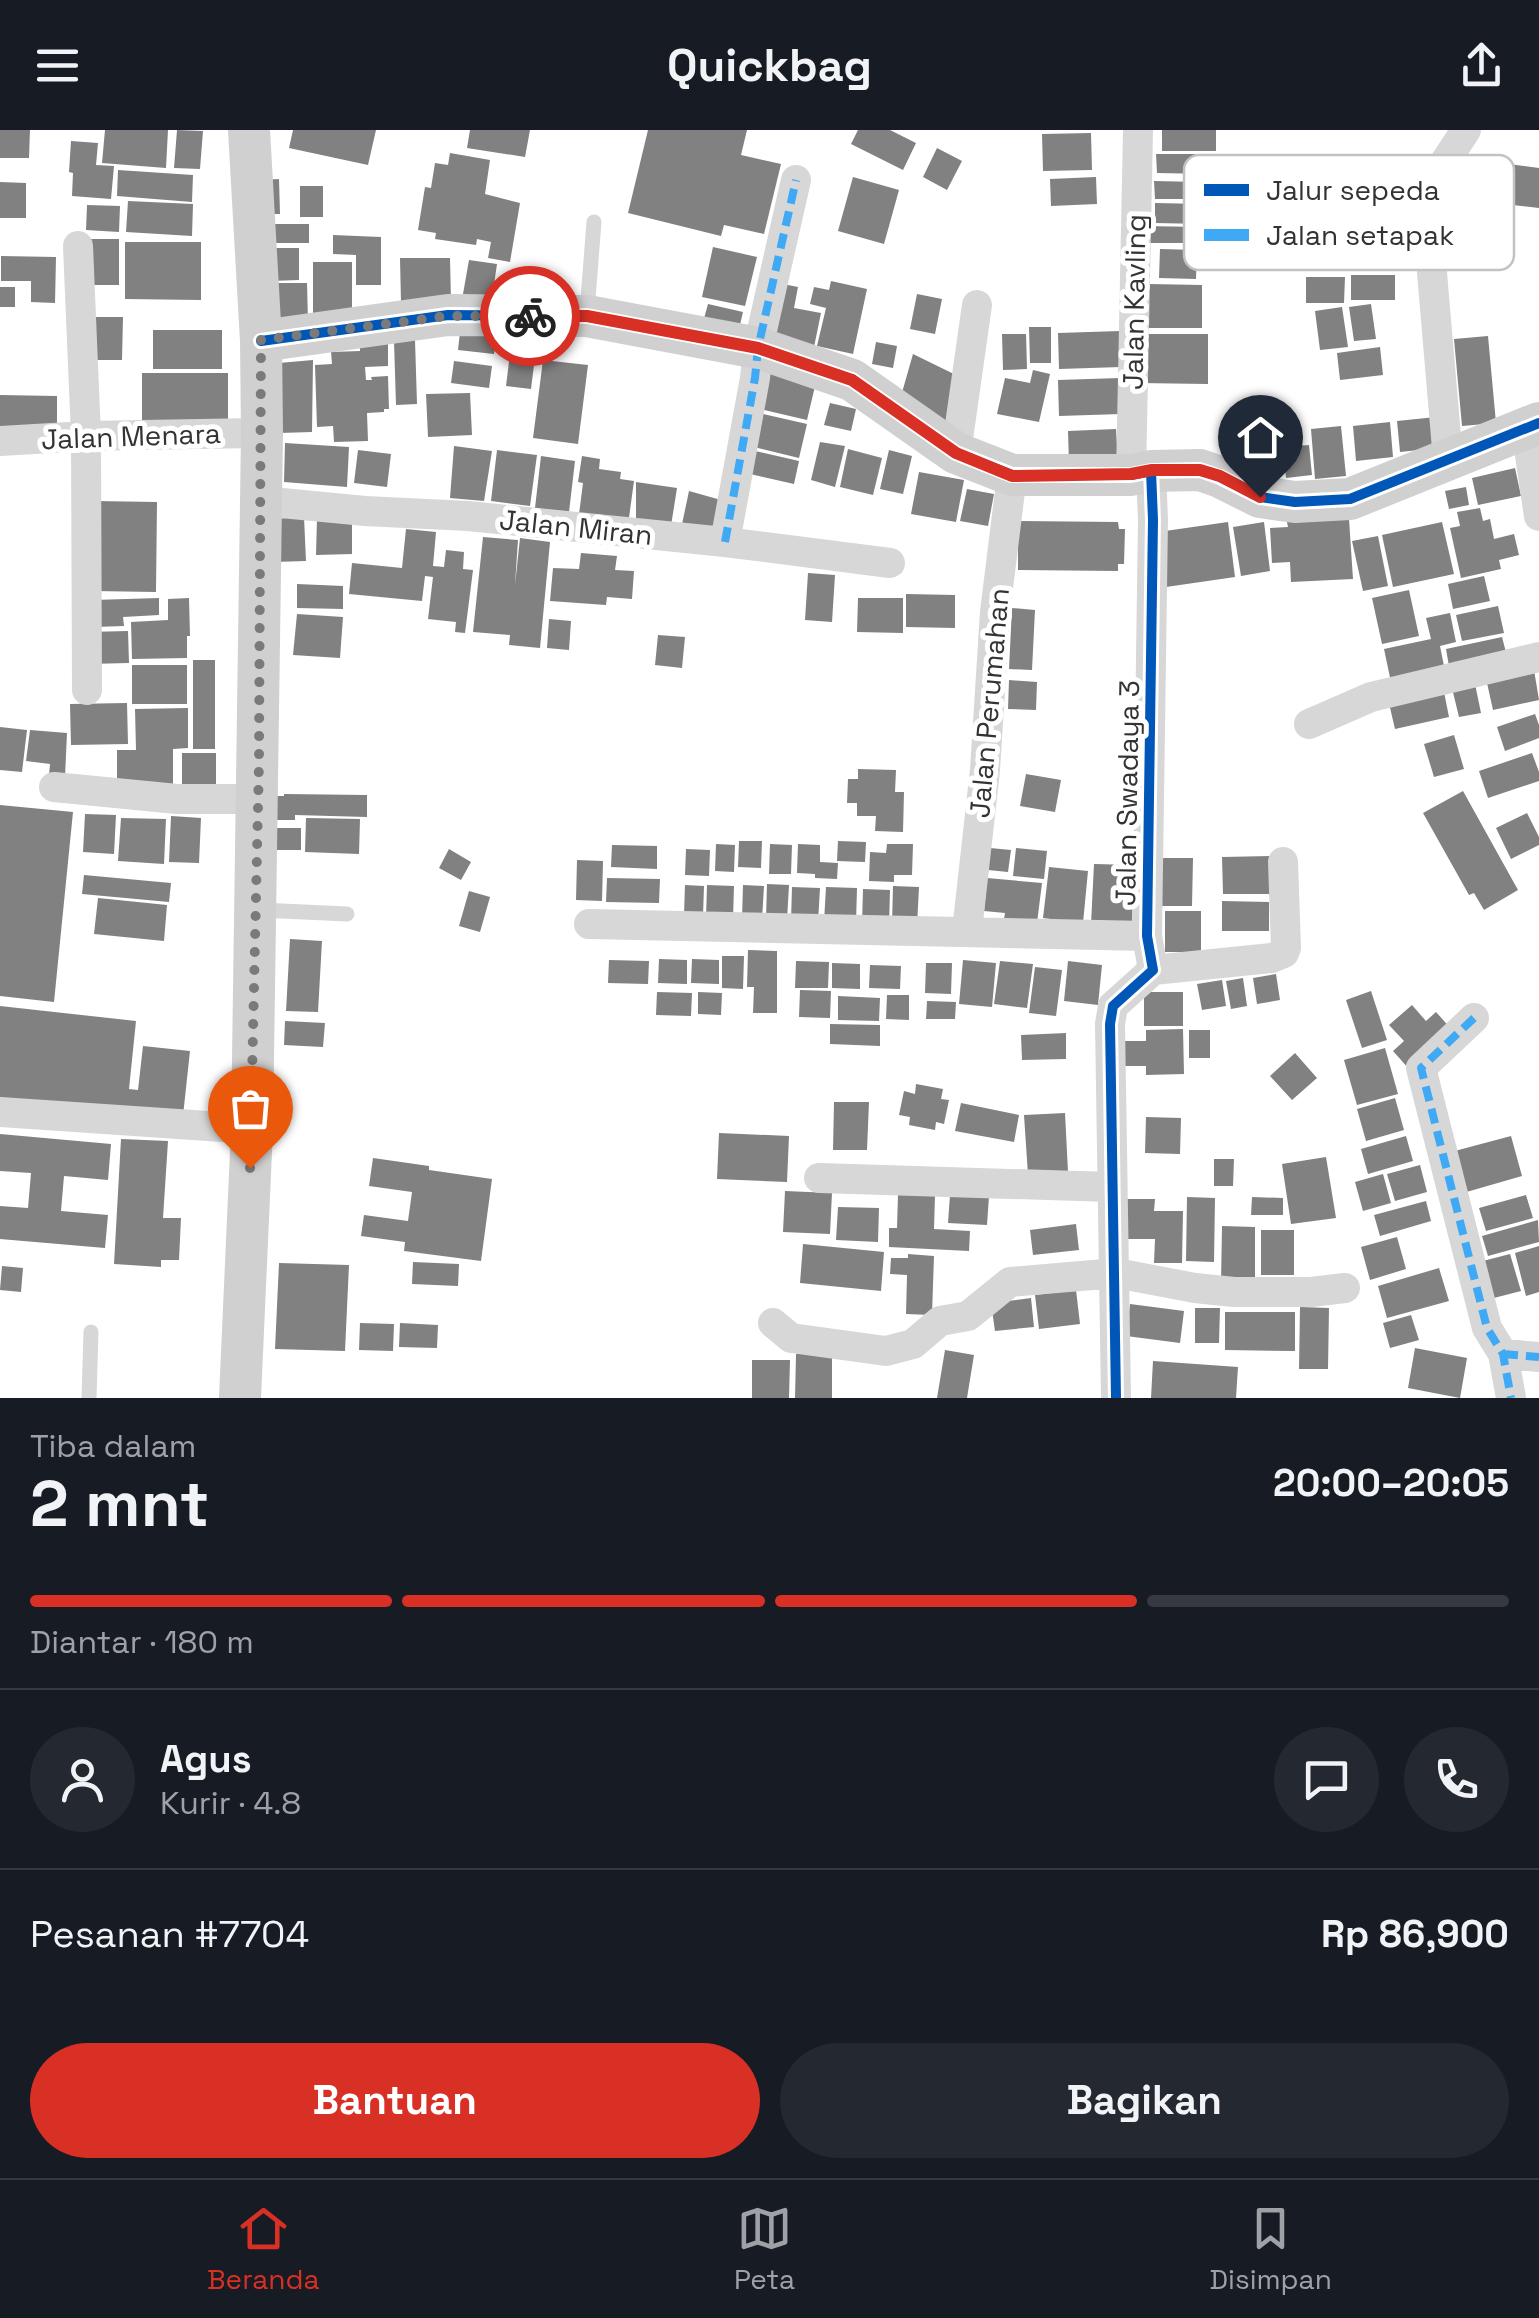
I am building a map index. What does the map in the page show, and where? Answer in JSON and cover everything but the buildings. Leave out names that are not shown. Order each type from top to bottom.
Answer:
[{"type":"street","points":[[240,1398],[252,1130],[262,432],[250,130]]},
{"type":"street","name":"Jalan Kavling","points":[[1138,130],[1141,472]]},
{"type":"street","points":[[1450,155],[1466,130]]},
{"type":"street","points":[[725,542],[756,378],[758,348],[796,180]]},
{"type":"street","points":[[78,246],[86,436],[87,690]]},
{"type":"street","points":[[1432,270],[1448,460]]},
{"type":"street","points":[[956,453],[977,305]]},
{"type":"street","points":[[261,340],[448,316],[587,316],[758,348],[852,380],[956,453],[1012,476],[1200,470],[1260,497],[1294,502],[1350,499],[1532,425],[1539,516]]},
{"type":"street","name":"Jalan Menara","points":[[0,441],[262,432]]},
{"type":"street","name":"Jalan Swadaya 3","points":[[1141,472],[1153,520],[1147,936],[1153,970]]},
{"type":"street","name":"Jalan Perumahan","points":[[967,931],[985,770],[995,612],[1012,476]]},
{"type":"street","name":"Jalan Miran","points":[[261,501],[468,516],[890,563]]},
{"type":"street","points":[[1309,724],[1372,697],[1539,657]]},
{"type":"street","points":[[54,787],[177,799],[258,799]]},
{"type":"street","points":[[1116,1398],[1111,1187],[1113,1006],[1153,970],[1284,954],[1283,862]]},
{"type":"street","points":[[589,924],[1147,936]]},
{"type":"street","points":[[1474,1018],[1421,1068],[1487,1328],[1503,1354],[1511,1398]]},
{"type":"street","points":[[0,1112],[252,1130]]},
{"type":"street","points":[[819,1178],[1111,1187]]},
{"type":"street","points":[[773,1323],[791,1338],[886,1351],[913,1344],[940,1321],[968,1316],[1010,1282],[1116,1273],[1234,1292],[1346,1288]]},
{"type":"street","points":[[1503,1354],[1539,1357]]},
{"type":"lane","points":[[587,316],[594,222]]},
{"type":"lane","points":[[256,910],[347,914]]},
{"type":"lane","points":[[88,1398],[91,1332]]},
{"type":"marked path","points":[[725,542],[758,348],[796,180]]},
{"type":"marked path","points":[[1474,1018],[1421,1068],[1487,1328],[1503,1354],[1511,1398]]},
{"type":"marked path","points":[[1503,1354],[1539,1357]]},
{"type":"cycle path","points":[[261,341],[448,315],[587,316],[758,348],[852,380],[956,453],[1012,475],[1131,475],[1200,470],[1260,497],[1295,502],[1350,499],[1539,423]]},
{"type":"cycle path","points":[[1116,1398],[1110,1024],[1113,1006],[1153,970],[1147,936],[1151,471]]},
{"type":"way so far","points":[[250,1168],[259,762],[261,340],[448,316],[530,316]]},
{"type":"route","points":[[530,316],[587,316],[758,348],[852,380],[956,453],[1012,476],[1200,470],[1260,497]]}]
